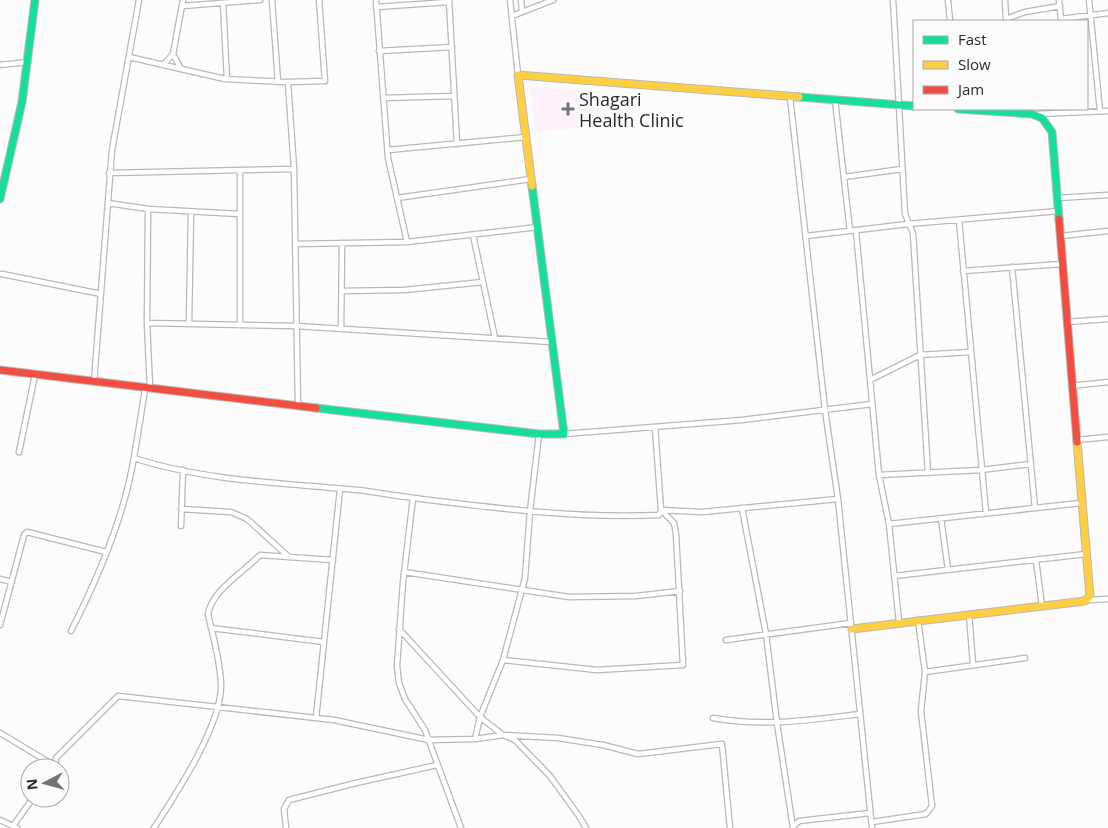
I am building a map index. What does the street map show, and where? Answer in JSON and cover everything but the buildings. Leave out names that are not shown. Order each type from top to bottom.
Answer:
[{"type":"street","points":[[0,198],[22,102],[35,0]]},
{"type":"street","points":[[94,382],[109,173],[139,0]]},
{"type":"street","points":[[163,64],[173,54],[183,0]]},
{"type":"street","points":[[182,6],[260,0]]},
{"type":"street","points":[[272,0],[278,82]]},
{"type":"street","points":[[129,57],[226,79],[278,82],[325,81],[319,0]]},
{"type":"street","points":[[376,0],[388,150],[407,242]]},
{"type":"street","points":[[510,0],[564,434]]},
{"type":"street","points":[[521,0],[522,10]]},
{"type":"street","points":[[512,16],[522,10],[553,0]]},
{"type":"street","points":[[893,0],[902,169],[908,224],[913,233],[928,473]]},
{"type":"street","points":[[948,0],[950,20]]},
{"type":"street","points":[[1005,0],[1006,20],[1025,12],[1060,6]]},
{"type":"street","points":[[1059,0],[1061,20],[1108,13]]},
{"type":"street","points":[[1089,0],[1100,111]]},
{"type":"street","points":[[376,7],[449,1],[457,144]]},
{"type":"street","points":[[223,3],[226,79]]},
{"type":"street","points":[[379,51],[452,47]]},
{"type":"street","points":[[173,54],[182,69]]},
{"type":"street","points":[[0,65],[28,62]]},
{"type":"street","points":[[518,75],[913,106]]},
{"type":"street","points":[[288,82],[294,169],[298,407]]},
{"type":"street","points":[[383,98],[454,96]]},
{"type":"street","points":[[790,97],[824,410],[838,499],[872,825],[926,814],[932,806],[921,711],[925,672],[918,620]]},
{"type":"street","points":[[836,100],[850,231]]},
{"type":"street","points":[[986,110],[1032,114],[1042,118],[1052,132],[1066,322],[1090,596],[1088,600]]},
{"type":"street","points":[[1032,114],[1069,111],[1108,111]]},
{"type":"street","points":[[388,150],[526,138]]},
{"type":"street","points":[[109,173],[294,169]]},
{"type":"street","points":[[844,177],[902,169]]},
{"type":"street","points":[[240,170],[240,325]]},
{"type":"street","points":[[397,198],[531,179]]},
{"type":"street","points":[[1057,198],[1108,195]]},
{"type":"street","points":[[108,203],[148,209],[240,214]]},
{"type":"street","points":[[71,631],[95,583],[117,522],[134,458],[147,389],[148,209]]},
{"type":"street","points":[[806,236],[908,224],[1058,211]]},
{"type":"street","points":[[189,323],[191,212]]},
{"type":"street","points":[[959,220],[986,513]]},
{"type":"street","points":[[295,244],[407,242],[538,227]]},
{"type":"street","points":[[856,231],[879,475],[889,524],[899,622]]},
{"type":"street","points":[[1060,236],[1108,231]]},
{"type":"street","points":[[473,235],[494,338]]},
{"type":"street","points":[[341,329],[342,243]]},
{"type":"street","points":[[963,271],[1062,264]]},
{"type":"street","points":[[1012,267],[1035,508]]},
{"type":"street","points":[[2,274],[101,294]]},
{"type":"street","points":[[342,291],[404,290],[483,282]]},
{"type":"street","points":[[1066,322],[1108,319]]},
{"type":"street","points":[[147,323],[296,326],[552,342]]},
{"type":"street","points":[[870,380],[920,355],[970,352]]},
{"type":"street","points":[[0,370],[298,407],[539,434],[564,434],[742,420],[872,404]]},
{"type":"street","points":[[19,452],[35,375]]},
{"type":"street","points":[[1072,386],[1108,382]]},
{"type":"street","points":[[134,458],[166,468],[290,486],[340,489],[530,511],[624,516],[658,515],[660,510],[655,427]]},
{"type":"street","points":[[475,740],[480,717],[503,660],[525,578],[530,511],[539,434]]},
{"type":"street","points":[[1076,440],[1108,437]]},
{"type":"street","points":[[879,475],[981,470],[1031,464]]},
{"type":"street","points":[[181,526],[183,470]]},
{"type":"street","points":[[316,718],[340,489]]},
{"type":"street","points":[[413,498],[404,572],[396,666],[399,683],[429,740],[461,828]]},
{"type":"street","points":[[660,510],[702,512],[838,499]]},
{"type":"street","points":[[889,524],[1081,503]]},
{"type":"street","points":[[742,508],[766,634],[776,724],[792,828]]},
{"type":"street","points":[[181,509],[230,512],[247,519],[289,556]]},
{"type":"street","points":[[503,660],[597,670],[681,666],[683,663],[680,591],[674,523],[660,510]]},
{"type":"street","points":[[942,518],[948,570]]},
{"type":"street","points":[[0,626],[24,535],[27,532],[106,552]]},
{"type":"street","points":[[894,576],[1086,554]]},
{"type":"street","points":[[154,828],[189,773],[218,707],[222,686],[209,607],[222,590],[260,555],[333,560]]},
{"type":"street","points":[[1036,560],[1042,606]]},
{"type":"street","points":[[404,572],[522,591],[600,598],[680,591]]},
{"type":"street","points":[[0,579],[12,582]]},
{"type":"street","points":[[726,640],[766,634],[899,622],[1108,599]]},
{"type":"street","points":[[969,614],[974,664]]},
{"type":"street","points":[[211,628],[324,642]]},
{"type":"street","points":[[399,629],[480,717],[503,735],[514,740],[550,776],[586,828]]},
{"type":"street","points":[[925,672],[1025,658]]},
{"type":"street","points":[[56,758],[118,696],[316,718],[429,740],[475,740],[503,735],[558,738],[602,745],[638,754],[722,744],[730,828]]},
{"type":"street","points":[[714,718],[738,722],[776,724],[860,714]]},
{"type":"street","points":[[0,733],[40,758]]},
{"type":"street","points":[[286,828],[284,808],[289,800],[356,782],[437,766]]},
{"type":"street","points":[[0,820],[15,827],[27,808]]},
{"type":"street","points":[[792,828],[799,821],[870,813]]},
{"type":"shaded area","name":"Shagari Health Clinic","points":[[530,86],[603,92],[603,126],[535,132]]},
{"type":"traffic: fast","points":[[0,199],[22,102],[35,0]]},
{"type":"traffic: fast","points":[[799,97],[913,106]]},
{"type":"traffic: fast","points":[[973,110],[1032,114],[1042,118],[1052,132],[1059,219]]},
{"type":"traffic: fast","points":[[316,408],[539,434],[564,434],[532,186]]},
{"type":"traffic: slow","points":[[532,186],[518,75],[799,97]]},
{"type":"traffic: slow","points":[[852,629],[1085,601],[1090,596],[1077,442]]},
{"type":"traffic: jam","points":[[1059,219],[1077,442]]},
{"type":"traffic: jam","points":[[0,370],[316,408]]},
{"type":"place","name":"Shagari Health Clinic","points":[[568,109]]}]
